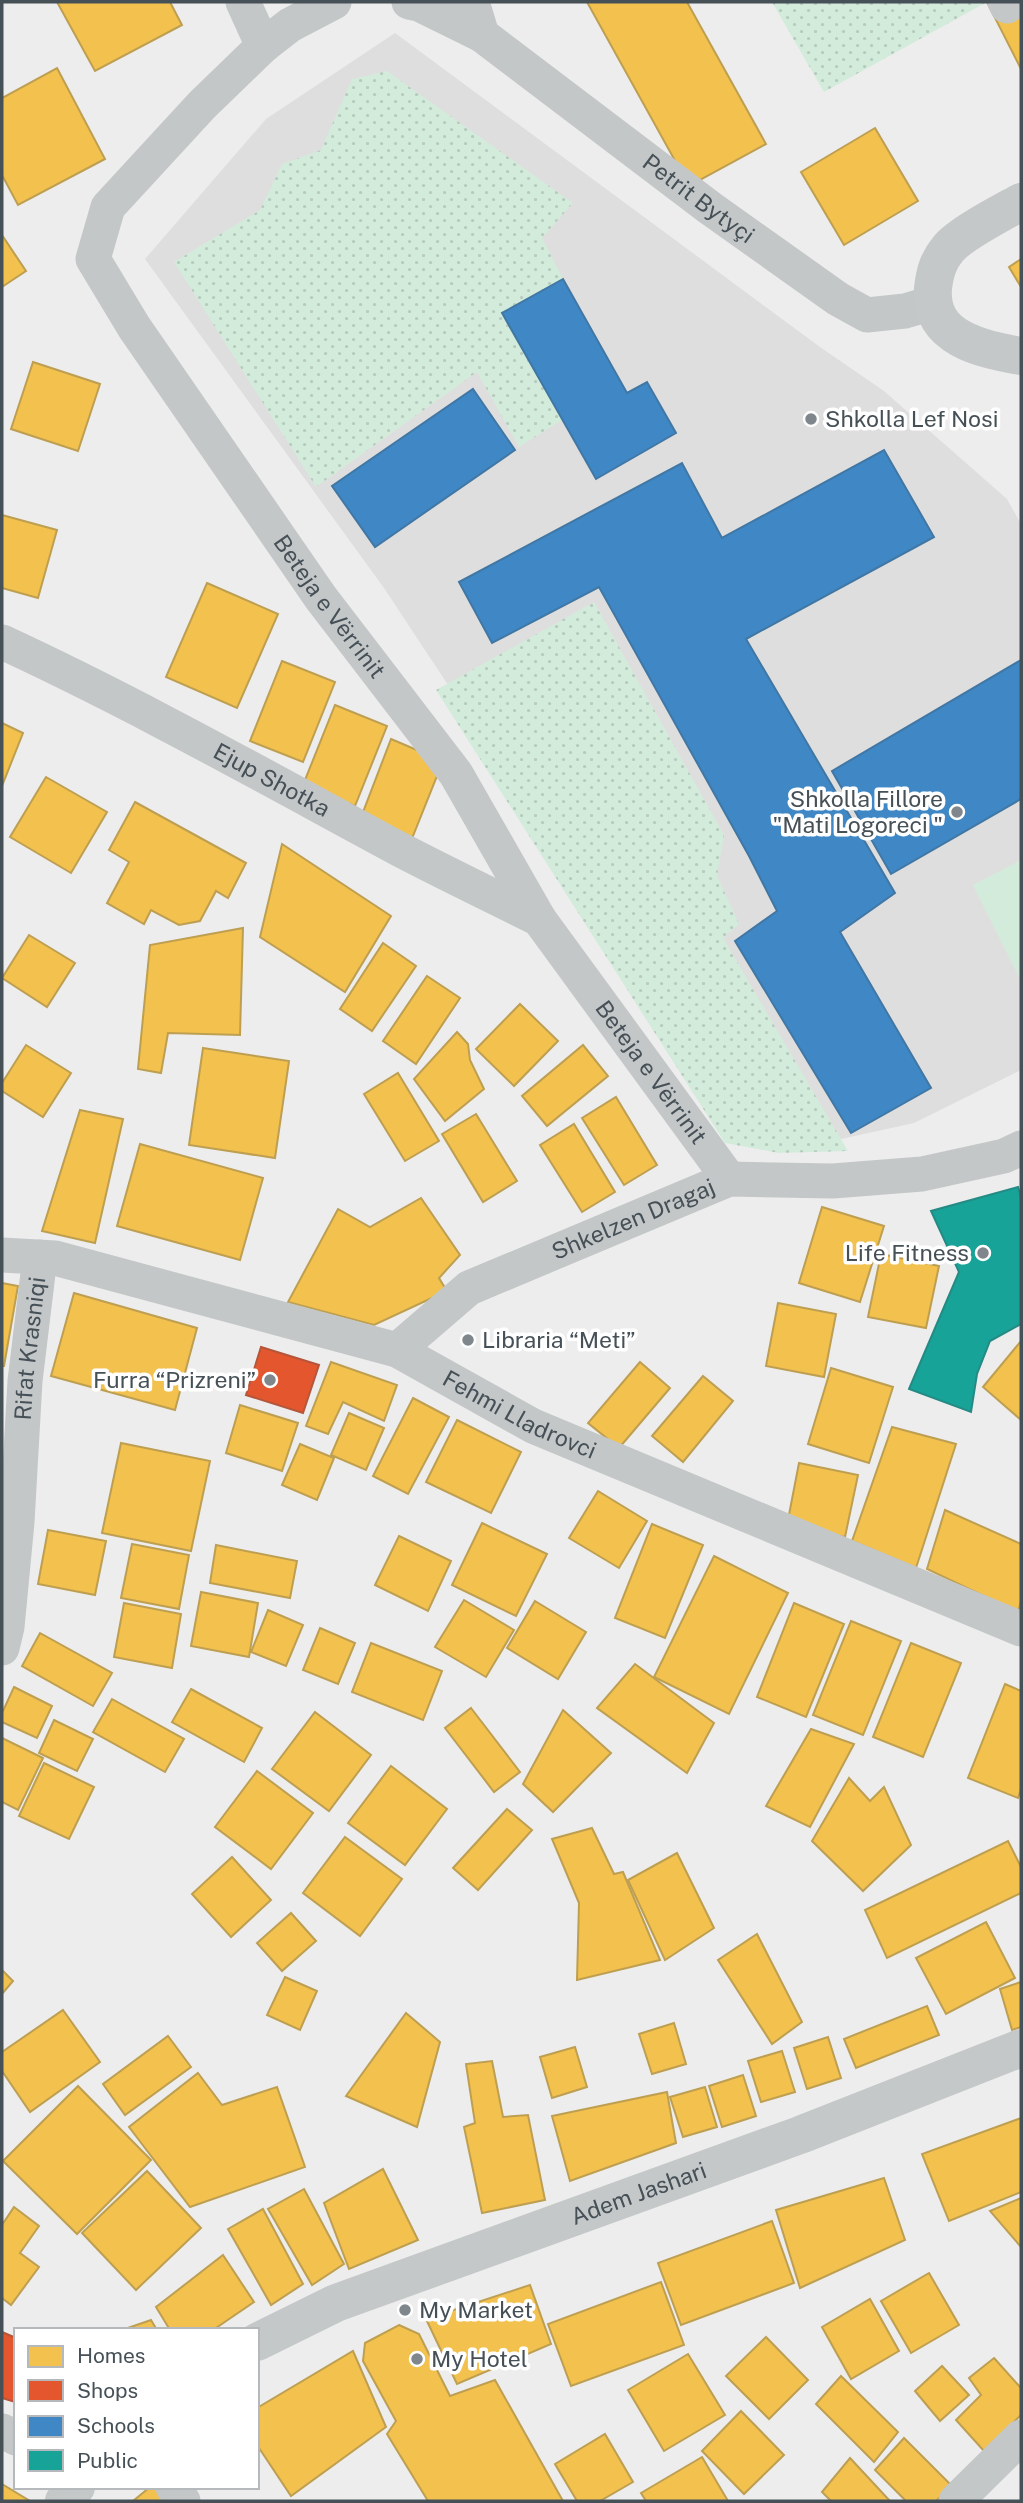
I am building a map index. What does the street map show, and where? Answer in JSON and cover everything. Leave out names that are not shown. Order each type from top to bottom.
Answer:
[{"type":"street","points":[[243,2],[263,46]]},
{"type":"street","name":"Beteja e Vërrinit","points":[[334,2],[290,25],[263,46],[202,105],[108,207],[93,259],[134,327],[321,598],[456,774],[539,919],[729,1179]]},
{"type":"street","name":"Petrit Bytyçi","points":[[409,2],[419,4],[482,36],[710,208],[838,299],[867,315],[905,311],[932,303]]},
{"type":"street","points":[[472,2],[482,36]]},
{"type":"street","points":[[1021,202],[949,247],[935,269],[932,303],[940,321],[960,340],[992,351],[1021,356]]},
{"type":"street","name":"Ejup Shotka","points":[[2,642],[63,670],[404,851],[539,919]]},
{"type":"street","name":"Shkelzen Dragaj","points":[[397,1350],[470,1287],[729,1179],[833,1181],[922,1174],[1004,1156],[1021,1148]]},
{"type":"street","name":"Fehmi Lladrovci","points":[[2,1255],[55,1258],[397,1350],[533,1426],[1021,1629]]},
{"type":"street","name":"Rifat Krasniqi","points":[[2,1648],[7,1627],[17,1522],[25,1381],[40,1257]]},
{"type":"street","name":"Adem Jashari","points":[[259,2341],[336,2303],[800,2135],[1021,2048]]},
{"type":"street","points":[[956,2501],[1021,2437]]},
{"type":"shaded area","points":[[395,33],[820,347],[884,391],[1007,499],[1021,524],[1021,1070],[914,1123],[832,1141],[724,1103],[384,588],[145,259],[266,119]]},
{"type":"green space","points":[[772,2],[987,2],[824,92]]},
{"type":"green space","points":[[387,71],[573,203],[542,238],[563,279],[502,314],[562,420],[519,447],[477,372],[316,487],[174,262],[260,210],[282,164],[321,150],[352,79]]},
{"type":"green space","points":[[594,602],[724,835],[717,876],[739,924],[723,938],[848,1151],[779,1153],[725,1143],[436,690]]},
{"type":"green space","points":[[1021,860],[1021,981],[973,885]]},
{"type":"building: Homes","points":[[57,2],[170,2],[182,25],[95,71]]},
{"type":"building: Homes","points":[[587,2],[687,2],[766,144],[689,186]]},
{"type":"building: Homes","points":[[987,2],[1021,2],[1021,69]]},
{"type":"building: Homes","points":[[57,68],[105,159],[18,205],[2,175],[2,98]]},
{"type":"building: Homes","points":[[875,128],[918,201],[844,245],[801,172]]},
{"type":"building: Homes","points":[[2,235],[26,271],[2,287]]},
{"type":"building: Homes","points":[[1021,259],[1021,287],[1009,267]]},
{"type":"building: Homes","points":[[33,362],[100,384],[78,451],[11,429]]},
{"type":"building: Homes","points":[[2,515],[57,530],[38,598],[2,588]]},
{"type":"building: Homes","points":[[207,583],[278,614],[237,708],[166,677]]},
{"type":"building: Homes","points":[[282,661],[335,682],[303,762],[250,741]]},
{"type":"building: Homes","points":[[335,705],[387,726],[355,806],[303,785]]},
{"type":"building: Homes","points":[[2,723],[23,733],[2,786]]},
{"type":"building: Homes","points":[[391,739],[443,761],[411,841],[360,820]]},
{"type":"building: Homes","points":[[46,777],[107,812],[71,873],[10,837]]},
{"type":"building: Homes","points":[[135,802],[246,863],[228,898],[216,891],[200,921],[179,925],[151,910],[144,924],[107,903],[129,862],[109,850]]},
{"type":"building: Homes","points":[[282,844],[391,916],[345,992],[260,937]]},
{"type":"building: Homes","points":[[243,928],[240,1035],[168,1033],[161,1073],[138,1069],[150,945]]},
{"type":"building: Homes","points":[[29,935],[75,963],[47,1007],[2,978]]},
{"type":"building: Homes","points":[[383,943],[416,966],[372,1031],[340,1009]]},
{"type":"building: Homes","points":[[427,976],[460,998],[416,1064],[383,1041]]},
{"type":"building: Homes","points":[[520,1004],[558,1041],[514,1086],[476,1049]]},
{"type":"building: Homes","points":[[457,1032],[468,1044],[470,1060],[484,1089],[445,1121],[414,1079]]},
{"type":"building: Homes","points":[[26,1045],[71,1073],[43,1117],[2,1091],[2,1083]]},
{"type":"building: Homes","points":[[583,1045],[608,1076],[547,1126],[522,1096]]},
{"type":"building: Homes","points":[[203,1048],[289,1061],[275,1158],[189,1145]]},
{"type":"building: Homes","points":[[398,1073],[439,1141],[405,1161],[364,1094]]},
{"type":"building: Homes","points":[[616,1097],[657,1165],[624,1185],[582,1118]]},
{"type":"building: Homes","points":[[80,1110],[123,1119],[95,1243],[42,1231]]},
{"type":"building: Homes","points":[[476,1114],[517,1181],[483,1202],[442,1134]]},
{"type":"building: Homes","points":[[574,1124],[615,1192],[582,1212],[540,1145]]},
{"type":"building: Homes","points":[[140,1144],[263,1178],[240,1260],[117,1226]]},
{"type":"building: Homes","points":[[421,1198],[460,1255],[439,1278],[447,1291],[374,1325],[288,1302],[338,1209],[370,1227]]},
{"type":"building: Homes","points":[[822,1207],[884,1226],[860,1302],[799,1283]]},
{"type":"building: Homes","points":[[881,1254],[939,1266],[926,1328],[868,1317]]},
{"type":"building: Homes","points":[[2,1283],[18,1286],[4,1366],[2,1366]]},
{"type":"building: Homes","points":[[74,1293],[197,1328],[175,1410],[51,1376]]},
{"type":"building: Homes","points":[[778,1303],[836,1314],[824,1377],[766,1366]]},
{"type":"building: Homes","points":[[1021,1341],[1021,1420],[983,1387]]},
{"type":"building: Homes","points":[[331,1362],[397,1385],[384,1421],[343,1402],[328,1434],[306,1426]]},
{"type":"building: Homes","points":[[640,1362],[670,1388],[619,1448],[588,1423]]},
{"type":"building: Homes","points":[[831,1368],[893,1387],[869,1463],[808,1444]]},
{"type":"building: Homes","points":[[703,1376],[733,1401],[683,1462],[652,1436]]},
{"type":"building: Homes","points":[[413,1398],[449,1417],[408,1494],[373,1476]]},
{"type":"building: Homes","points":[[240,1405],[298,1423],[282,1471],[226,1453]]},
{"type":"building: Homes","points":[[349,1413],[384,1428],[366,1470],[331,1455]]},
{"type":"building: Homes","points":[[457,1420],[521,1452],[491,1513],[426,1482]]},
{"type":"building: Homes","points":[[892,1427],[956,1444],[916,1568],[852,1541]]},
{"type":"building: Homes","points":[[121,1443],[210,1461],[191,1551],[102,1533]]},
{"type":"building: Homes","points":[[300,1444],[334,1458],[317,1500],[282,1485]]},
{"type":"building: Homes","points":[[799,1463],[858,1475],[845,1537],[787,1525]]},
{"type":"building: Homes","points":[[598,1491],[647,1521],[619,1568],[569,1538]]},
{"type":"building: Homes","points":[[945,1510],[1021,1544],[1021,1601],[1018,1612],[927,1569]]},
{"type":"building: Homes","points":[[482,1523],[547,1554],[516,1616],[452,1585]]},
{"type":"building: Homes","points":[[652,1524],[703,1545],[665,1638],[615,1618]]},
{"type":"building: Homes","points":[[48,1530],[106,1541],[95,1595],[38,1584]]},
{"type":"building: Homes","points":[[399,1536],[451,1561],[428,1611],[375,1585]]},
{"type":"building: Homes","points":[[132,1544],[189,1555],[179,1609],[121,1598]]},
{"type":"building: Homes","points":[[216,1545],[297,1561],[290,1598],[210,1583]]},
{"type":"building: Homes","points":[[714,1556],[788,1593],[729,1714],[654,1677]]},
{"type":"building: Homes","points":[[201,1592],[258,1603],[249,1657],[191,1646]]},
{"type":"building: Homes","points":[[464,1600],[514,1630],[486,1677],[435,1647]]},
{"type":"building: Homes","points":[[535,1601],[586,1632],[558,1679],[507,1648]]},
{"type":"building: Homes","points":[[124,1603],[181,1614],[172,1668],[114,1657]]},
{"type":"building: Homes","points":[[794,1603],[844,1624],[806,1717],[757,1697]]},
{"type":"building: Homes","points":[[268,1610],[303,1625],[286,1666],[251,1652]]},
{"type":"building: Homes","points":[[851,1621],[901,1641],[863,1735],[813,1715]]},
{"type":"building: Homes","points":[[320,1628],[355,1643],[338,1684],[303,1670]]},
{"type":"building: Homes","points":[[40,1633],[112,1673],[93,1706],[22,1666]]},
{"type":"building: Homes","points":[[371,1643],[442,1671],[423,1720],[352,1692]]},
{"type":"building: Homes","points":[[911,1643],[961,1663],[923,1757],[873,1737]]},
{"type":"building: Homes","points":[[635,1664],[714,1723],[687,1773],[597,1708]]},
{"type":"building: Homes","points":[[1005,1684],[1021,1691],[1021,1789],[1018,1798],[968,1778]]},
{"type":"building: Homes","points":[[14,1687],[52,1706],[37,1738],[2,1722],[2,1713]]},
{"type":"building: Homes","points":[[191,1689],[262,1728],[244,1762],[172,1722]]},
{"type":"building: Homes","points":[[112,1699],[184,1739],[165,1772],[93,1732]]},
{"type":"building: Homes","points":[[471,1708],[520,1772],[494,1792],[445,1728]]},
{"type":"building: Homes","points":[[563,1710],[611,1753],[553,1812],[523,1784]]},
{"type":"building: Homes","points":[[315,1712],[371,1755],[329,1811],[272,1769]]},
{"type":"building: Homes","points":[[54,1720],[93,1739],[77,1771],[39,1753]]},
{"type":"building: Homes","points":[[811,1729],[854,1744],[810,1827],[766,1806]]},
{"type":"building: Homes","points":[[2,1738],[43,1758],[18,1810],[2,1802]]},
{"type":"building: Homes","points":[[44,1763],[94,1787],[69,1839],[19,1816]]},
{"type":"building: Homes","points":[[391,1766],[447,1809],[405,1865],[348,1823]]},
{"type":"building: Homes","points":[[257,1771],[313,1813],[271,1869],[215,1827]]},
{"type":"building: Homes","points":[[849,1778],[870,1801],[884,1787],[911,1845],[863,1891],[812,1841]]},
{"type":"building: Homes","points":[[507,1809],[532,1830],[478,1890],[453,1868]]},
{"type":"building: Homes","points":[[592,1828],[614,1874],[623,1872],[660,1960],[577,1980],[579,1903],[552,1839]]},
{"type":"building: Homes","points":[[345,1837],[402,1879],[360,1936],[303,1893]]},
{"type":"building: Homes","points":[[1008,1841],[1021,1867],[1021,1893],[887,1958],[865,1910]]},
{"type":"building: Homes","points":[[677,1853],[714,1928],[665,1960],[628,1880]]},
{"type":"building: Homes","points":[[232,1857],[271,1900],[231,1937],[192,1894]]},
{"type":"building: Homes","points":[[291,1913],[316,1941],[282,1971],[257,1943]]},
{"type":"building: Homes","points":[[986,1922],[1015,1978],[946,2014],[916,1958]]},
{"type":"building: Homes","points":[[757,1934],[802,2022],[772,2044],[718,1960]]},
{"type":"building: Homes","points":[[2,1970],[13,1981],[2,1994]]},
{"type":"building: Homes","points":[[285,1977],[317,1991],[300,2030],[267,2015]]},
{"type":"building: Homes","points":[[1021,1982],[1021,2027],[1012,2030],[1000,1989]]},
{"type":"building: Homes","points":[[927,2006],[939,2035],[856,2068],[844,2039]]},
{"type":"building: Homes","points":[[63,2010],[100,2062],[30,2112],[2,2071],[2,2052]]},
{"type":"building: Homes","points":[[406,2013],[440,2042],[417,2127],[346,2096]]},
{"type":"building: Homes","points":[[674,2023],[686,2064],[652,2074],[639,2034]]},
{"type":"building: Homes","points":[[168,2036],[191,2067],[125,2115],[103,2084]]},
{"type":"building: Homes","points":[[828,2037],[841,2078],[807,2089],[794,2048]]},
{"type":"building: Homes","points":[[575,2047],[587,2087],[552,2098],[540,2057]]},
{"type":"building: Homes","points":[[782,2051],[795,2092],[761,2102],[748,2061]]},
{"type":"building: Homes","points":[[492,2061],[503,2117],[528,2115],[545,2200],[482,2213],[464,2127],[475,2123],[466,2064]]},
{"type":"building: Homes","points":[[198,2073],[222,2105],[277,2087],[305,2167],[190,2207],[129,2127]]},
{"type":"building: Homes","points":[[743,2075],[756,2116],[722,2127],[709,2086]]},
{"type":"building: Homes","points":[[78,2086],[151,2160],[77,2234],[3,2161]]},
{"type":"building: Homes","points":[[705,2087],[717,2127],[683,2137],[670,2097]]},
{"type":"building: Homes","points":[[667,2092],[676,2143],[570,2181],[552,2116]]},
{"type":"building: Homes","points":[[1021,2118],[1021,2192],[949,2221],[922,2154]]},
{"type":"building: Homes","points":[[383,2169],[418,2240],[349,2269],[324,2203]]},
{"type":"building: Homes","points":[[147,2171],[201,2228],[136,2290],[82,2233]]},
{"type":"building: Homes","points":[[884,2178],[905,2240],[800,2288],[776,2210]]},
{"type":"building: Homes","points":[[304,2189],[344,2264],[312,2285],[268,2209]]},
{"type":"building: Homes","points":[[1021,2198],[1021,2247],[990,2211]]},
{"type":"building: Homes","points":[[14,2207],[39,2226],[20,2253],[39,2267],[11,2305],[2,2298],[2,2225]]},
{"type":"building: Homes","points":[[263,2209],[303,2284],[271,2305],[228,2229]]},
{"type":"building: Homes","points":[[772,2221],[794,2283],[681,2325],[658,2263]]},
{"type":"building: Homes","points":[[223,2255],[254,2302],[216,2328],[169,2328],[156,2307]]},
{"type":"building: Homes","points":[[929,2273],[959,2325],[911,2353],[881,2301]]},
{"type":"building: Homes","points":[[661,2282],[684,2345],[571,2386],[548,2324]]},
{"type":"building: Homes","points":[[530,2285],[551,2344],[457,2384],[426,2319]]},
{"type":"building: Homes","points":[[870,2299],[899,2351],[851,2379],[822,2327]]},
{"type":"building: Homes","points":[[151,2320],[156,2328],[128,2328]]},
{"type":"building: Homes","points":[[399,2325],[419,2334],[450,2396],[495,2380],[563,2501],[428,2501],[387,2434],[396,2421],[363,2361],[365,2343]]},
{"type":"building: Homes","points":[[766,2337],[808,2380],[769,2419],[726,2376]]},
{"type":"building: Homes","points":[[353,2351],[386,2427],[291,2496],[259,2448],[259,2407]]},
{"type":"building: Homes","points":[[688,2354],[725,2415],[664,2451],[628,2390]]},
{"type":"building: Homes","points":[[994,2358],[1021,2388],[1021,2415],[984,2451],[956,2420],[981,2395],[969,2378]]},
{"type":"building: Homes","points":[[942,2366],[969,2395],[940,2421],[915,2391]]},
{"type":"building: Homes","points":[[841,2376],[898,2432],[874,2462],[816,2404]]},
{"type":"building: Homes","points":[[741,2411],[784,2455],[744,2494],[702,2451]]},
{"type":"building: Homes","points":[[605,2434],[633,2482],[600,2501],[577,2501],[555,2464]]},
{"type":"building: Homes","points":[[904,2438],[952,2486],[936,2501],[906,2501],[875,2470]]},
{"type":"building: Homes","points":[[702,2457],[728,2501],[646,2501],[641,2493]]},
{"type":"building: Homes","points":[[850,2458],[890,2501],[831,2501],[822,2492]]},
{"type":"building: Homes","points":[[2,2484],[30,2501],[2,2501]]},
{"type":"building: Homes","points":[[148,2489],[157,2489],[167,2501],[133,2501]]},
{"type":"building: Shops","points":[[261,1347],[319,1365],[303,1413],[246,1395]]},
{"type":"building: Shops","points":[[2,2332],[14,2337],[14,2402],[2,2398]]},
{"type":"building: Schools","points":[[563,279],[627,393],[647,382],[676,433],[596,479],[502,313]]},
{"type":"building: Schools","points":[[473,389],[515,450],[375,547],[332,486]]},
{"type":"building: Schools","points":[[884,450],[934,537],[746,639],[895,893],[840,932],[931,1088],[851,1133],[735,941],[777,911],[599,587],[492,643],[459,582],[682,463],[722,538]]},
{"type":"building: Schools","points":[[1021,660],[1021,799],[891,874],[832,771]]},
{"type":"building: Public","points":[[1018,1187],[1021,1197],[1021,1324],[990,1341],[977,1374],[971,1412],[909,1389],[959,1272],[931,1211]]},
{"type":"place","name":"Shkolla Lef Nosi","points":[[811,419]]},
{"type":"place","name":"Shkolla Fillore \"Mati Logoreci \"","points":[[957,812]]},
{"type":"place","name":"Life Fitness","points":[[983,1253]]},
{"type":"place","name":"Libraria “Meti”","points":[[468,1340]]},
{"type":"place","name":"Furra “Prizreni”","points":[[270,1380]]},
{"type":"place","name":"My Market","points":[[405,2310]]},
{"type":"place","name":"My Hotel","points":[[417,2359]]}]
